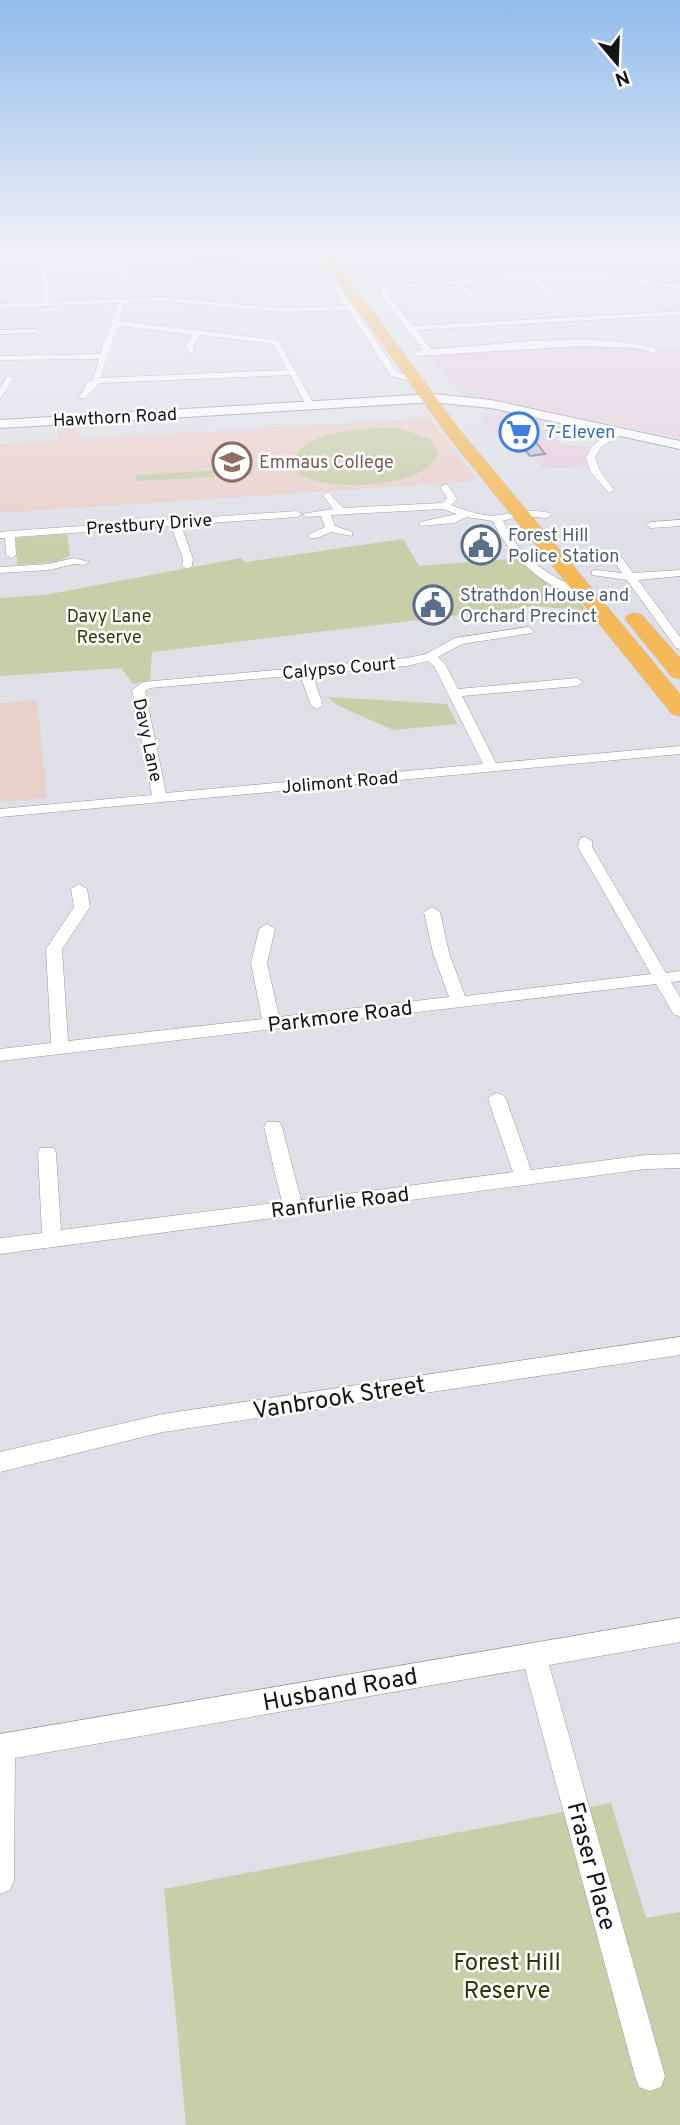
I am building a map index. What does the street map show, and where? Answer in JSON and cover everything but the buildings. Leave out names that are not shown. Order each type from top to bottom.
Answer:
[{"type":"highway","points":[[395,352],[414,379],[491,452]]},
{"type":"highway","points":[[421,353],[439,400],[520,492],[546,515],[566,538]]},
{"type":"highway","points":[[520,492],[585,592],[680,709]]},
{"type":"highway","points":[[580,555],[680,672]]},
{"type":"main road","name":"Hawthorn Road","points":[[0,424],[439,400],[498,408],[680,445]]},
{"type":"main road","points":[[469,415],[480,410],[498,408]]},
{"type":"street","points":[[98,381],[96,379],[104,352]]},
{"type":"street","points":[[282,352],[310,406]]},
{"type":"street","points":[[380,352],[394,373],[414,379]]},
{"type":"street","points":[[421,353],[436,352]]},
{"type":"street","points":[[0,358],[103,356]]},
{"type":"street","points":[[82,396],[90,384],[98,381],[292,372]]},
{"type":"street","points":[[1,397],[10,378]]},
{"type":"street","points":[[610,491],[590,467],[589,457],[594,446],[619,433]]},
{"type":"street","points":[[444,506],[452,499],[445,487]]},
{"type":"street","points":[[498,519],[520,492]]},
{"type":"street","points":[[328,495],[340,511]]},
{"type":"street","name":"Prestbury Drive","points":[[5,534],[76,549],[175,522],[326,514],[391,506],[444,506],[466,514]]},
{"type":"street","points":[[326,514],[331,528]]},
{"type":"street","points":[[424,524],[452,520],[466,514],[498,519]]},
{"type":"street","points":[[498,519],[499,524],[543,578],[555,585],[585,592]]},
{"type":"street","points":[[175,522],[188,559],[187,566]]},
{"type":"street","points":[[646,525],[680,523]]},
{"type":"street","points":[[313,536],[331,528],[348,534]]},
{"type":"street","points":[[5,534],[11,555]]},
{"type":"street","points":[[0,570],[48,567],[76,549]]},
{"type":"street","points":[[612,553],[680,645]]},
{"type":"street","points":[[596,573],[630,577],[680,573]]},
{"type":"street","name":"Calypso Court","points":[[145,687],[162,682],[407,662],[430,657],[459,641],[528,631]]},
{"type":"street","points":[[430,657],[439,664],[492,768]]},
{"type":"street","points":[[305,671],[317,705]]},
{"type":"street","points":[[454,693],[577,682]]},
{"type":"street","name":"Davy Lane","points":[[145,687],[138,690],[160,798]]},
{"type":"street","name":"Jolimont Road","points":[[0,813],[680,750]]},
{"type":"street","points":[[586,841],[585,847],[680,1010]]},
{"type":"street","points":[[60,1048],[54,949],[82,907],[79,889]]},
{"type":"street","points":[[432,912],[441,953],[459,1001]]},
{"type":"street","points":[[267,929],[259,963],[272,1024]]},
{"type":"street","name":"Parkmore Road","points":[[0,1055],[680,976]]},
{"type":"street","points":[[497,1099],[525,1179]]},
{"type":"street","points":[[273,1127],[293,1208]]},
{"type":"street","points":[[47,1153],[52,1238]]},
{"type":"street","name":"Ranfurlie Road","points":[[0,1245],[646,1162],[680,1161]]},
{"type":"street","name":"Vanbrook Street","points":[[0,1462],[163,1423],[680,1346]]},
{"type":"street","name":"Husband Road","points":[[1,1747],[680,1630]]},
{"type":"street","name":"Fraser Place","points":[[534,1656],[650,2076]]},
{"type":"street","points":[[0,1880],[1,1747]]},
{"type":"shaded area","points":[[491,352],[680,352],[680,438],[460,394],[429,356]]},
{"type":"shaded area","points":[[503,413],[540,421],[561,444],[590,447],[585,456],[586,466],[544,469],[527,450],[511,451],[479,418]]},
{"type":"shaded area","name":"Emmaus College","points":[[429,418],[479,481],[0,513],[0,444],[59,440],[58,425],[77,424],[80,439]]},
{"type":"shaded area","points":[[37,700],[47,798],[0,802],[0,703]]},
{"type":"green space","points":[[398,428],[430,439],[438,454],[429,466],[413,475],[369,485],[345,485],[305,477],[293,468],[296,455],[318,438],[353,430]]},
{"type":"green space","points":[[251,468],[253,475],[137,481],[136,475]]},
{"type":"green space","points":[[67,534],[70,556],[56,562],[17,565],[16,538]]},
{"type":"green space","name":"Davy Lane Reserve","points":[[403,539],[419,566],[522,558],[548,584],[573,594],[587,611],[534,606],[152,652],[150,681],[133,684],[121,668],[0,676],[0,598],[45,595],[241,558],[245,562]]},
{"type":"green space","points":[[328,697],[447,704],[457,724],[393,730],[337,705]]},
{"type":"green space","name":"Forest Hill Reserve","points":[[611,1803],[646,1918],[680,1912],[680,2125],[186,2125],[164,1889]]},
{"type":"place","name":"7-Eleven","points":[[519,432]]},
{"type":"place","name":"Emmaus College","points":[[232,462]]},
{"type":"place","name":"Forest Hill Police Station","points":[[481,545]]},
{"type":"place","name":"Strathdon House and Orchard Precinct","points":[[433,605]]}]
